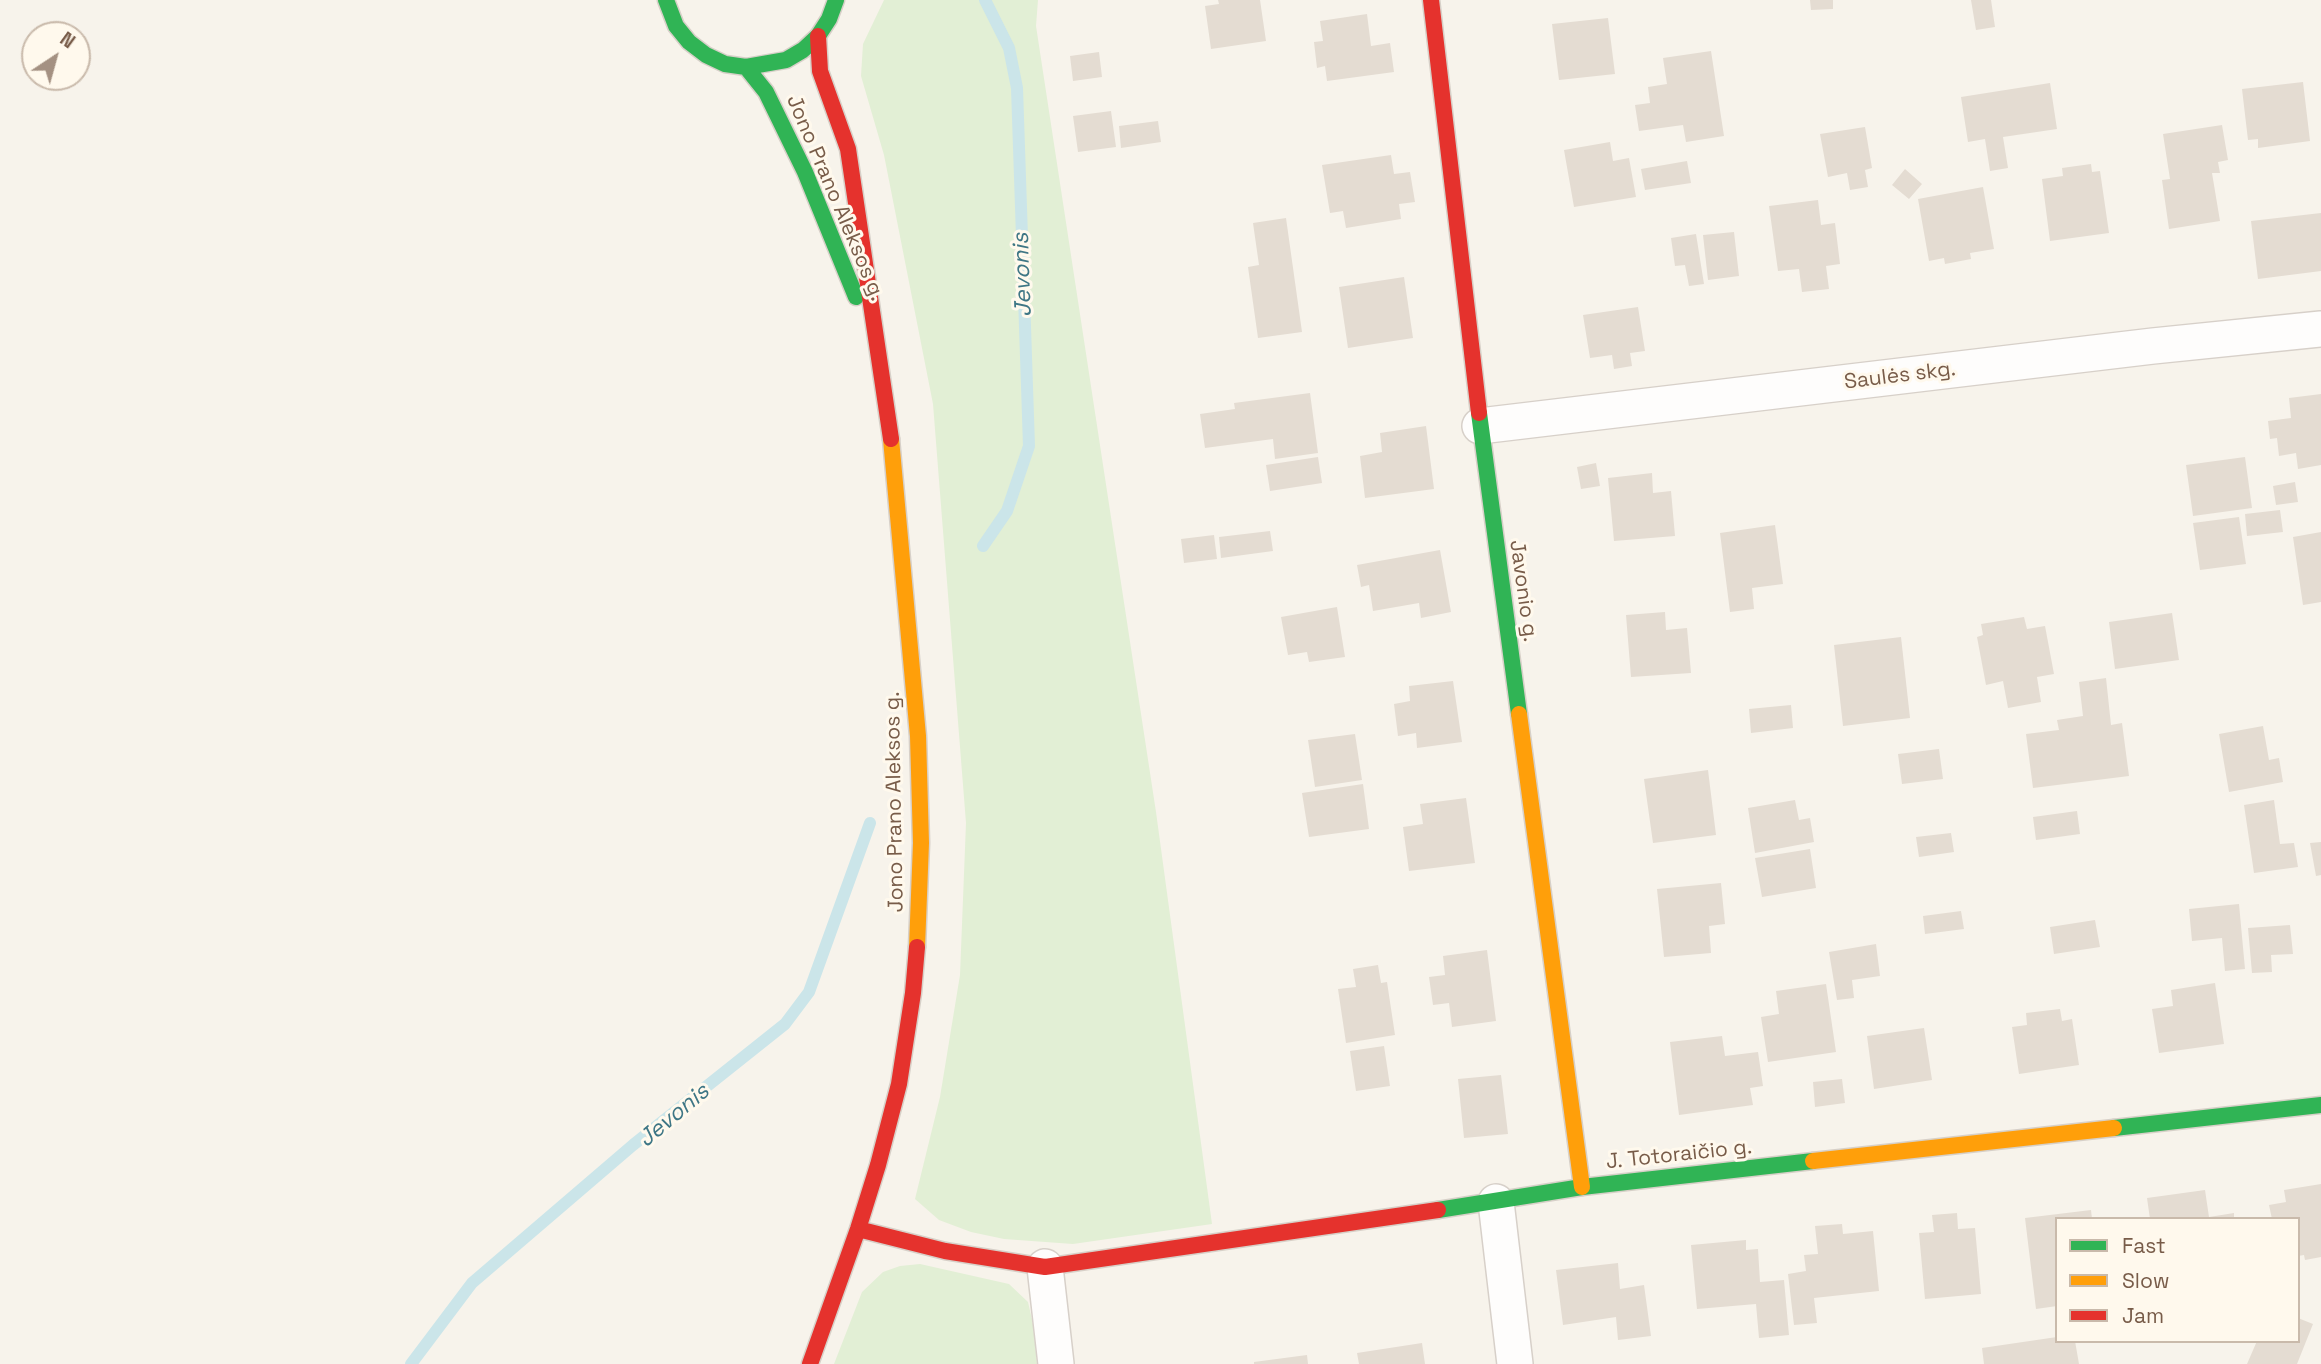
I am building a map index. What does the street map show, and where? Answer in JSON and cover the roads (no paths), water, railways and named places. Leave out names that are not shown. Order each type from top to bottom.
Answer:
[{"type":"street","points":[[666,0],[676,26],[689,42],[706,55],[725,64],[746,67],[786,60],[803,50],[818,36],[829,19],[836,0]]},
{"type":"street","name":"Javonio g.","points":[[1431,0],[1479,426],[1582,1187]]},
{"type":"street","name":"Jono Prano Aleksos g.","points":[[810,1364],[858,1229],[899,1084],[913,993],[919,925],[921,843],[918,736],[892,447],[848,149],[820,71],[818,36]]},
{"type":"street","name":"Jono Prano Aleksos g.","points":[[746,67],[766,92],[805,172],[878,351]]},
{"type":"street","name":"Saulės skg.","points":[[1479,426],[2153,346],[2321,329]]},
{"type":"street","name":"J. Totoraičio g.","points":[[858,1229],[945,1251],[1045,1267],[1496,1202],[1582,1187],[2321,1105]]},
{"type":"street","points":[[1496,1202],[1515,1364]]},
{"type":"street","points":[[1045,1267],[1056,1364]]},
{"type":"waterway","name":"Jevonis","points":[[983,546],[1007,511],[1029,446],[1017,88],[1009,48],[985,0]]},
{"type":"waterway","name":"Jevonis","points":[[411,1364],[472,1283],[633,1145],[785,1024],[809,992],[870,823]]}]
